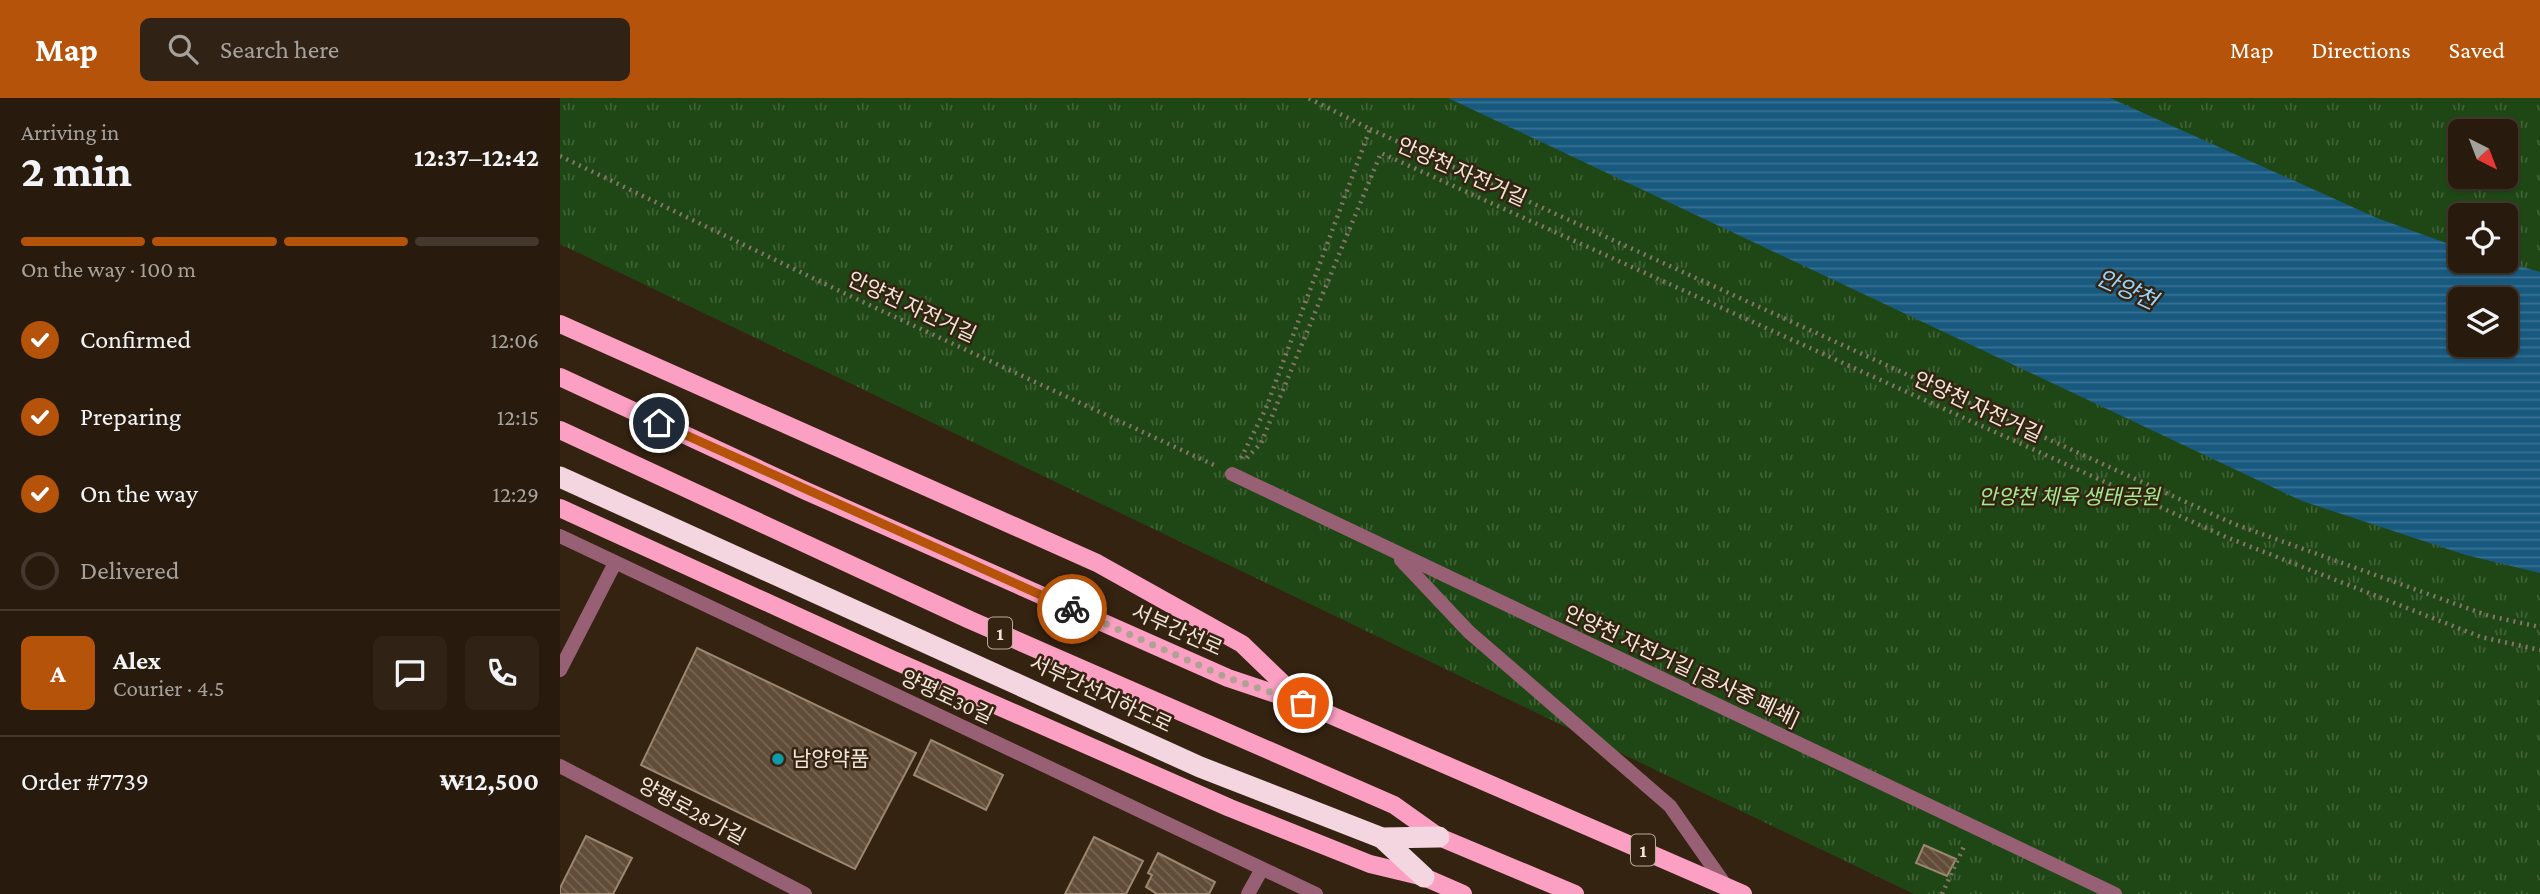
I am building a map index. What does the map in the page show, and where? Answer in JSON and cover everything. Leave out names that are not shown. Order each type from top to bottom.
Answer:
[{"type":"highway","name":"서부간선지하도로","points":[[560,477],[1200,767],[1382,838],[1439,837]]},
{"type":"highway","points":[[1382,838],[1424,877]]},
{"type":"main road","points":[[560,324],[1097,563],[1242,644],[1303,703]]},
{"type":"main road","name":"서부간선로","points":[[560,377],[806,491],[1190,661],[1303,703],[1742,894]]},
{"type":"main road","name":"1","points":[[560,430],[970,620],[1394,805],[1439,837],[1576,894]]},
{"type":"main road","points":[[560,508],[914,670],[1230,808],[1370,864],[1424,877],[1463,894]]},
{"type":"street","name":"안양천 자전거길 [공사중 폐쇄]","points":[[1232,474],[1395,554],[2115,894]]},
{"type":"street","name":"양평로30길","points":[[560,536],[1316,894]]},
{"type":"street","points":[[1395,554],[1469,632],[1670,806],[1726,886]]},
{"type":"street","points":[[560,670],[615,563]]},
{"type":"street","name":"양평로28가길","points":[[560,766],[805,894]]},
{"type":"street","points":[[1248,894],[1262,869]]},
{"type":"path","points":[[1308,98],[1370,129],[2234,524],[2488,616],[2540,627]]},
{"type":"path","points":[[1232,474],[1266,408],[1370,129]]},
{"type":"path","name":"안양천 자전거길","points":[[560,156],[849,296],[1232,474],[1261,443],[1381,153],[2226,537],[2481,637],[2540,650]]},
{"type":"path","points":[[1942,894],[1973,827]]},
{"type":"green space","name":"안양천 체육 생태공원","points":[[560,98],[2540,98],[2540,894],[1914,894],[560,244]]},
{"type":"water","name":"안양천","points":[[1448,98],[2110,98],[2377,218],[2448,244],[2448,273],[2518,273],[2518,266],[2540,272],[2540,573],[2466,555],[2302,501]]},
{"type":"building","name":"남양약품","points":[[697,648],[916,753],[855,869],[641,765]]},
{"type":"building","points":[[931,740],[1003,775],[986,810],[914,775]]},
{"type":"building","points":[[586,836],[632,858],[613,894],[560,894],[560,888]]},
{"type":"building","points":[[1094,837],[1143,861],[1126,894],[1065,894]]},
{"type":"building","points":[[1924,845],[1956,859],[1947,876],[1916,863]]},
{"type":"building","points":[[1158,853],[1215,882],[1209,894],[1157,894],[1146,887],[1152,875],[1148,873]]},
{"type":"way so far","points":[[1072,609],[1228,678],[1303,703]]},
{"type":"place","name":"남양약품","points":[[778,759]]},
{"type":"route","points":[[659,423],[1072,609]]}]
